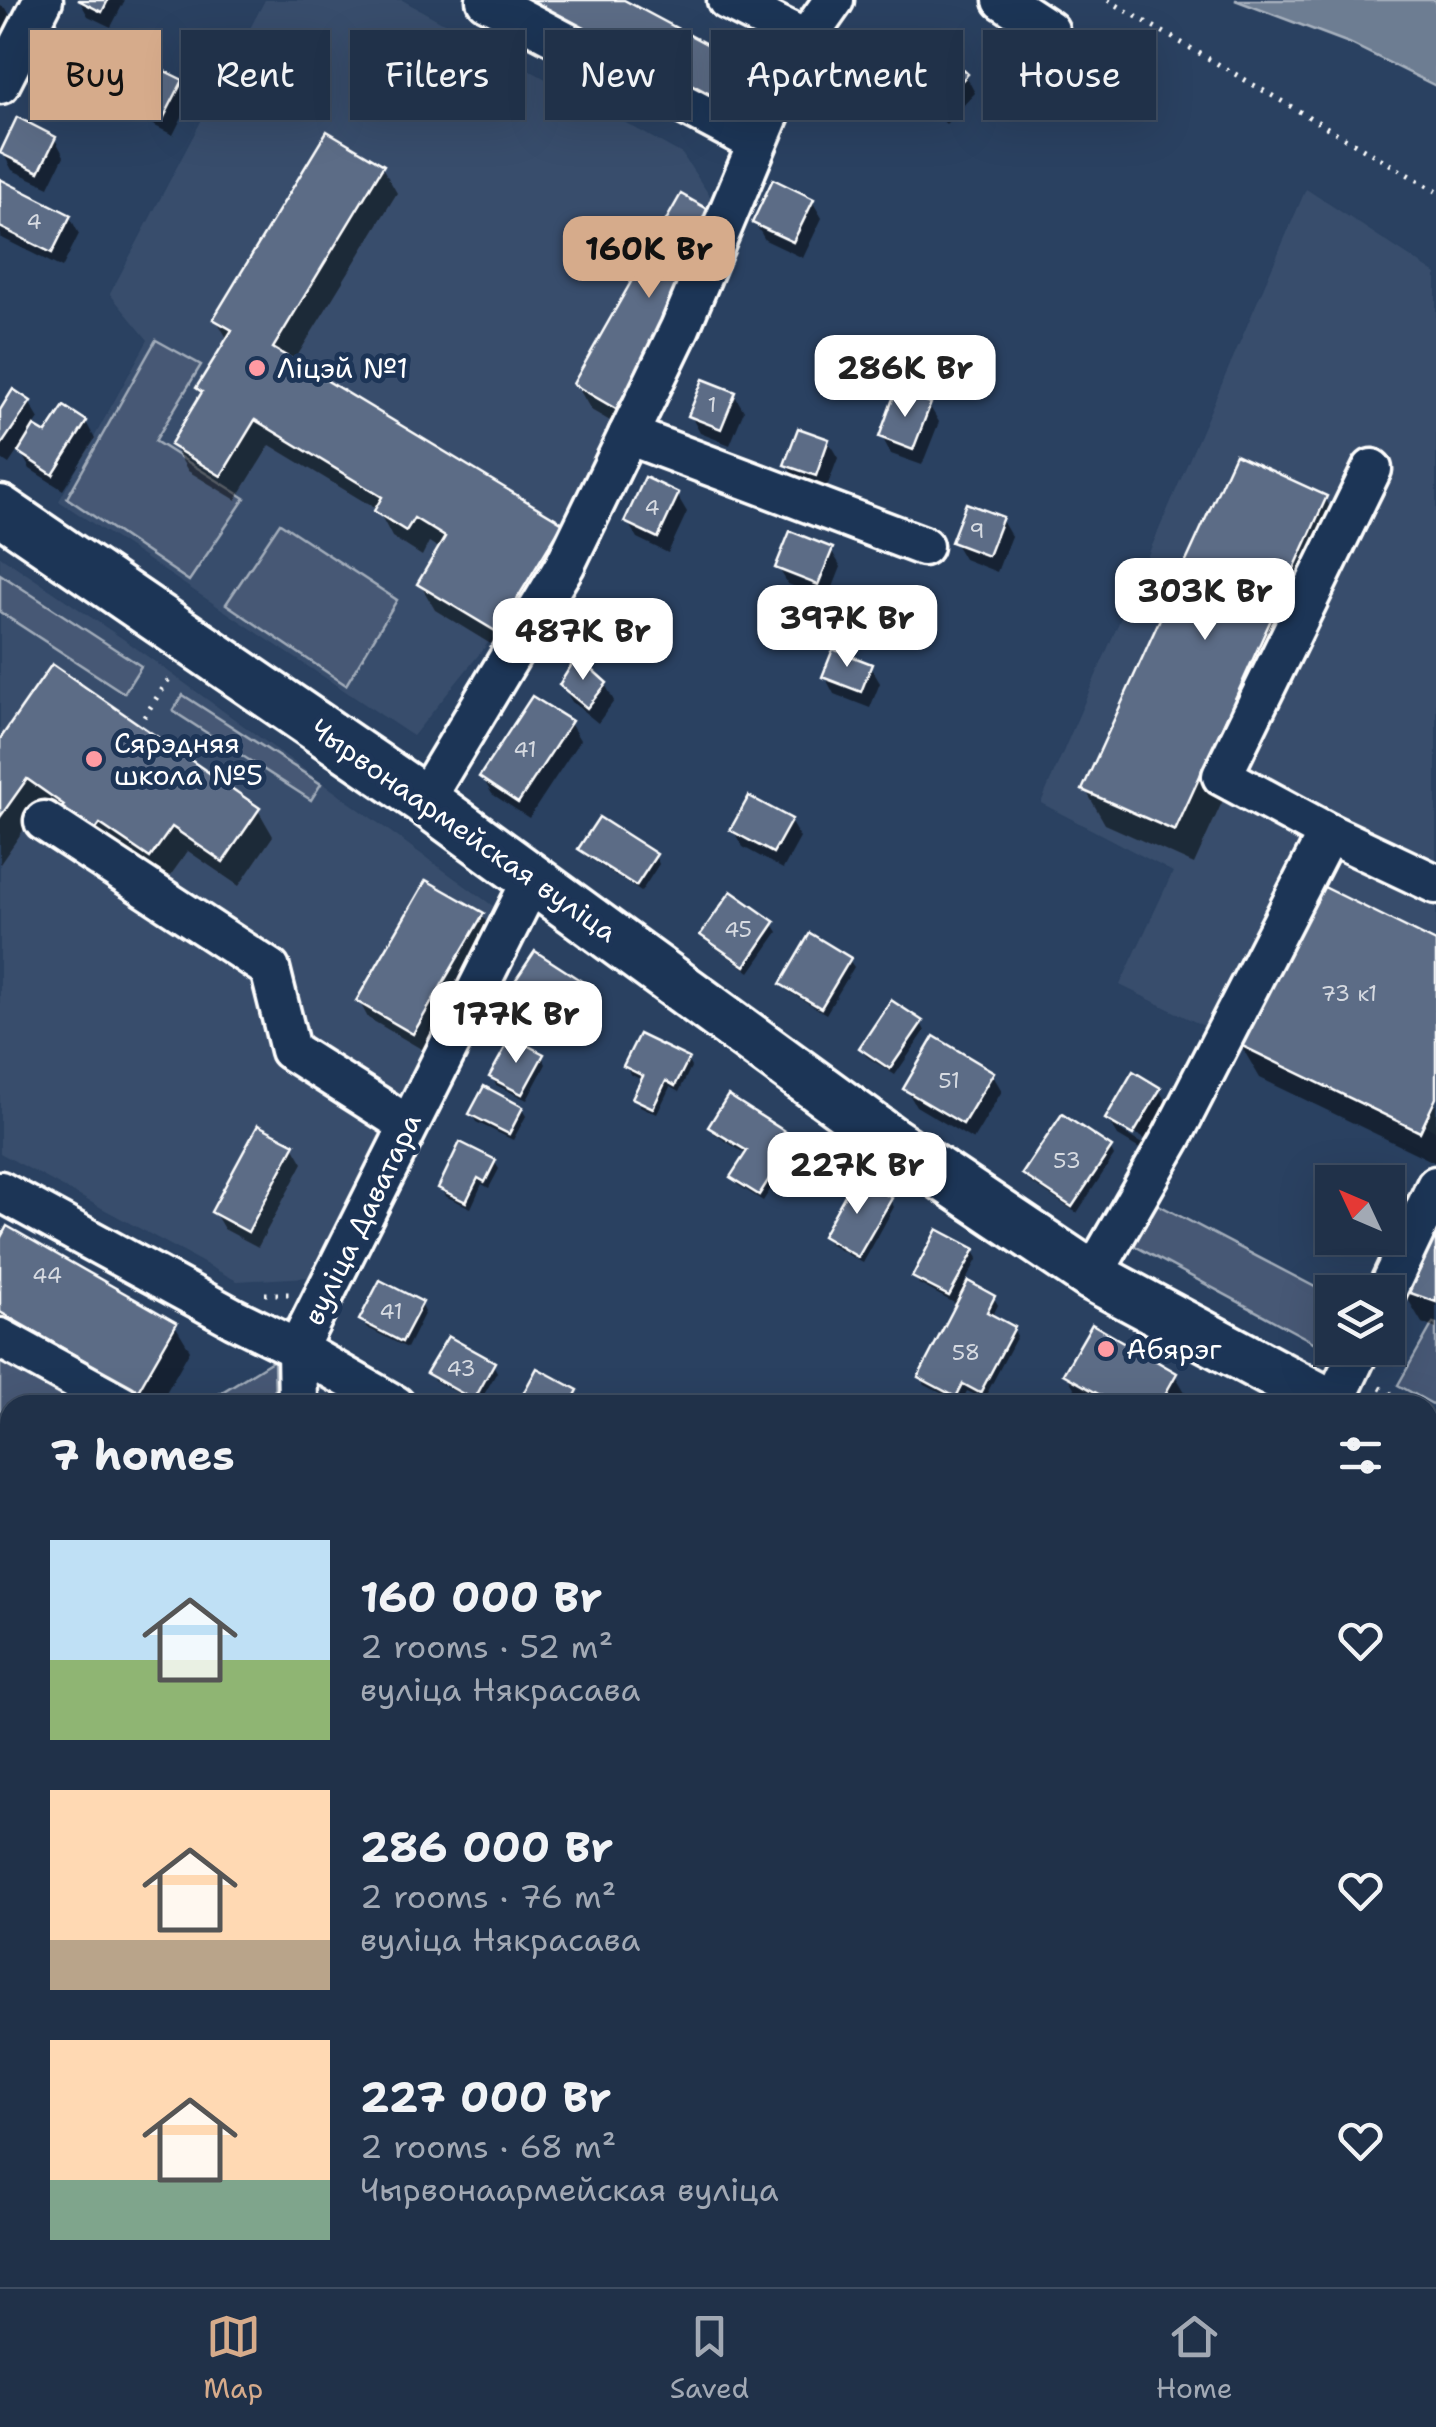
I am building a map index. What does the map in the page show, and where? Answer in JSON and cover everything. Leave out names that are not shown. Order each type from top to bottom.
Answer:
[{"type":"main road","name":"Чырвонаармейская вуліца","points":[[0,510],[424,800],[891,1141],[1092,1276],[1314,1395]]},
{"type":"street","points":[[0,84],[42,0]]},
{"type":"street","points":[[486,0],[758,143]]},
{"type":"street","points":[[727,0],[787,30]]},
{"type":"street","points":[[424,800],[565,565],[680,328],[778,92],[834,0]]},
{"type":"street","points":[[1003,0],[1049,30]]},
{"type":"street","points":[[628,435],[923,546]]},
{"type":"street","points":[[1372,469],[1222,776],[1328,833],[1436,884]]},
{"type":"street","points":[[44,821],[270,969],[290,1050],[408,1125]]},
{"type":"street","points":[[1092,1276],[1172,1137],[1328,833]]},
{"type":"street","name":"вуліца Даватара","points":[[298,1395],[297,1349],[533,878]]},
{"type":"street","points":[[1394,1275],[1436,1186]]},
{"type":"street","points":[[0,1191],[378,1395]]},
{"type":"street","points":[[0,1338],[104,1395]]},
{"type":"street","points":[[1338,1395],[1352,1365]]},
{"type":"path","points":[[1108,0],[1436,191]]},
{"type":"path","points":[[144,718],[169,679]]},
{"type":"shaded area","points":[[265,0],[402,0],[457,30],[350,30],[350,120],[525,120],[525,68],[545,79],[545,120],[620,120],[682,154],[725,219],[616,409],[563,523],[497,632],[413,736],[59,501],[148,340],[110,294],[202,120],[330,120],[330,30],[249,30]]},
{"type":"shaded area","points":[[1235,0],[1436,0],[1436,86],[1349,43]]},
{"type":"shaded area","points":[[1306,189],[1436,274],[1436,1131],[1423,1125],[1420,1132],[1120,985],[1173,872],[1041,803]]},
{"type":"shaded area","points":[[156,340],[201,365],[155,441],[245,498],[189,581],[67,498]]},
{"type":"shaded area","points":[[280,523],[397,600],[346,685],[226,604]]},
{"type":"shaded area","points":[[0,556],[126,641],[493,906],[309,1277],[237,1281],[0,1153]]},
{"type":"shaded area","points":[[0,574],[141,666],[124,693],[0,612]]},
{"type":"shaded area","points":[[183,695],[321,784],[311,800],[173,711]]},
{"type":"shaded area","points":[[1157,1204],[1315,1287],[1315,1343],[1133,1245]]},
{"type":"shaded area","points":[[1433,1323],[1436,1324],[1436,1395],[1416,1395],[1398,1385]]},
{"type":"shaded area","points":[[0,1355],[70,1395],[0,1395]]},
{"type":"shaded area","points":[[274,1360],[275,1395],[217,1395]]},
{"type":"building","points":[[78,0],[108,0],[102,12]]},
{"type":"building","points":[[511,0],[624,0],[680,30],[567,30]]},
{"type":"building","points":[[691,36],[711,46],[711,107],[691,96]]},
{"type":"building","points":[[161,69],[181,79],[161,118]]},
{"type":"building","points":[[17,117],[56,137],[39,172],[0,153]]},
{"type":"building","name":"Ліцэй №1","points":[[327,131],[384,165],[273,348],[563,523],[497,632],[417,584],[445,537],[414,518],[406,531],[374,511],[382,497],[255,420],[221,476],[170,445],[202,392],[196,388],[232,330],[213,319]]},
{"type":"building","points":[[0,179],[71,215],[52,253],[0,227]]},
{"type":"building","points":[[773,179],[814,199],[793,242],[752,223]]},
{"type":"building","points":[[681,194],[725,219],[616,409],[573,384]]},
{"type":"building","points":[[703,379],[736,392],[721,429],[688,416]]},
{"type":"building","points":[[13,389],[31,401],[0,447],[0,410]]},
{"type":"building","points":[[896,390],[931,403],[913,450],[879,437]]},
{"type":"building","points":[[64,406],[87,421],[53,475],[18,452],[34,426],[46,433]]},
{"type":"building","points":[[798,428],[829,439],[816,476],[784,465]]},
{"type":"building","points":[[1235,454],[1327,496],[1175,831],[1082,790]]},
{"type":"building","points":[[645,477],[679,493],[658,538],[624,522]]},
{"type":"building","points":[[966,503],[1003,517],[988,556],[951,542]]},
{"type":"building","points":[[790,531],[833,548],[818,585],[775,568]]},
{"type":"building","points":[[833,649],[872,664],[861,692],[822,677]]},
{"type":"building","points":[[577,656],[607,683],[587,708],[559,685]]},
{"type":"building","name":"Сярэдняя школа №5","points":[[52,664],[260,808],[223,862],[172,827],[150,858],[100,824],[89,839],[56,816],[64,805],[27,779],[0,817],[0,739]]},
{"type":"building","points":[[532,696],[572,721],[518,803],[479,777]]},
{"type":"building","points":[[749,796],[792,819],[773,853],[730,830]]},
{"type":"building","points":[[599,817],[657,854],[636,886],[578,849]]},
{"type":"building","points":[[426,880],[484,913],[413,1034],[356,1001]]},
{"type":"building","points":[[1316,883],[1436,942],[1436,1098],[1420,1132],[1238,1044]]},
{"type":"building","points":[[731,891],[775,922],[745,966],[700,935]]},
{"type":"building","points":[[810,933],[851,958],[821,1008],[780,984]]},
{"type":"building","points":[[535,951],[583,982],[569,1003],[563,1000],[540,1034],[510,1015],[525,992],[513,984]]},
{"type":"building","points":[[891,1000],[923,1021],[890,1069],[859,1048]]},
{"type":"building","points":[[639,1034],[689,1058],[675,1086],[666,1081],[653,1108],[632,1098],[643,1076],[623,1066]]},
{"type":"building","points":[[934,1036],[994,1072],[963,1124],[903,1089]]},
{"type":"building","points":[[511,1037],[544,1054],[522,1094],[489,1077]]},
{"type":"building","points":[[1133,1071],[1161,1088],[1133,1135],[1105,1119]]},
{"type":"building","points":[[484,1086],[523,1107],[509,1134],[469,1114]]},
{"type":"building","points":[[728,1095],[795,1138],[759,1195],[730,1177],[747,1151],[708,1127]]},
{"type":"building","points":[[1062,1114],[1112,1147],[1072,1207],[1022,1174]]},
{"type":"building","points":[[258,1125],[295,1144],[248,1232],[211,1212]]},
{"type":"building","points":[[460,1142],[496,1160],[485,1182],[478,1178],[466,1202],[438,1188]]},
{"type":"building","points":[[855,1177],[892,1198],[858,1257],[822,1236]]},
{"type":"building","points":[[7,1226],[177,1323],[138,1391],[0,1312],[0,1239]]},
{"type":"building","points":[[937,1229],[975,1249],[949,1296],[912,1277]]},
{"type":"building","points":[[1426,1229],[1436,1233],[1436,1302],[1405,1291],[1405,1276]]},
{"type":"building","points":[[380,1280],[423,1302],[402,1342],[359,1320]]},
{"type":"building","points":[[968,1281],[995,1296],[987,1312],[1015,1327],[980,1393],[963,1384],[957,1395],[952,1395],[918,1377]]},
{"type":"building","name":"Абярэг","points":[[1092,1324],[1177,1373],[1165,1395],[1100,1395],[1063,1374]]},
{"type":"building","points":[[448,1336],[495,1362],[477,1395],[465,1395],[426,1373]]},
{"type":"building","points":[[537,1368],[578,1390],[575,1395],[522,1395]]},
{"type":"place","name":"Ліцэй №1","points":[[257,368]]},
{"type":"place","name":"Сярэдняя школа №5","points":[[94,759]]},
{"type":"place","name":"Абярэг","points":[[1106,1349]]}]
